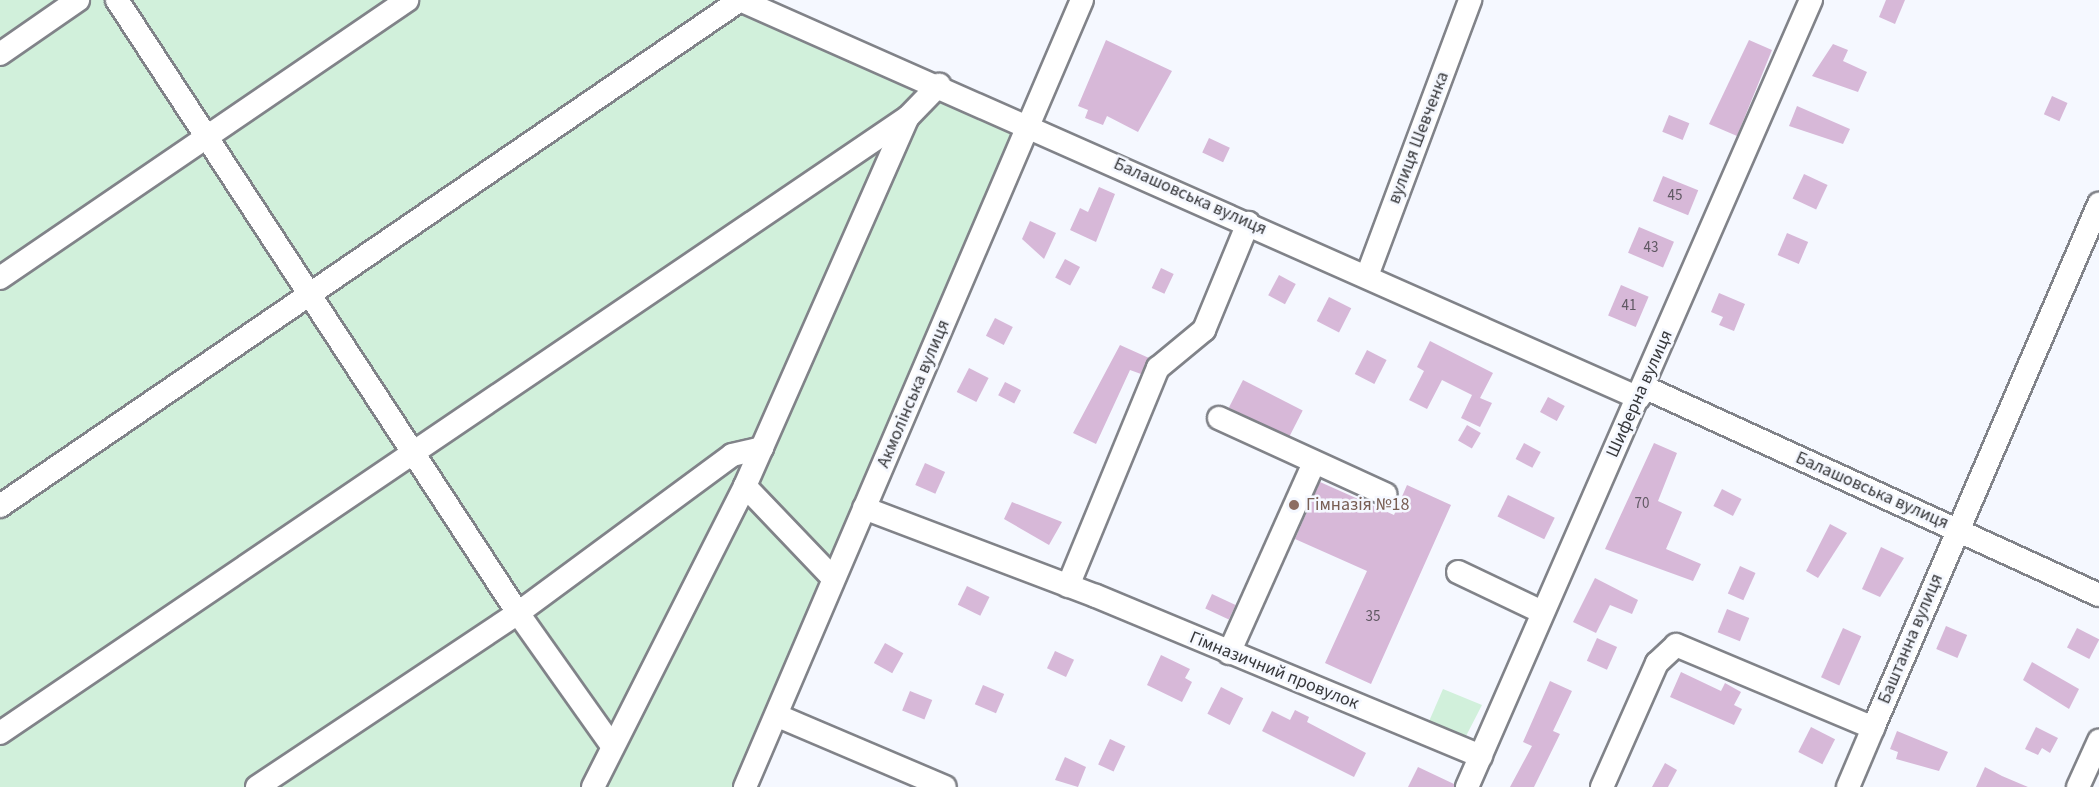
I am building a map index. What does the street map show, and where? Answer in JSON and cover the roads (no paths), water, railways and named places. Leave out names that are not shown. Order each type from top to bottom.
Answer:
[{"type":"street","points":[[0,54],[78,0]]},
{"type":"street","points":[[117,0],[204,138],[416,453],[518,613],[612,746]]},
{"type":"street","points":[[0,278],[407,0]]},
{"type":"street","points":[[0,506],[740,0]]},
{"type":"street","name":"Балашовська вулиця","points":[[740,0],[1030,125],[1367,276],[1959,530],[2099,595]]},
{"type":"street","name":"Акмолінська вулиця","points":[[745,787],[778,716],[833,578],[1082,0]]},
{"type":"street","name":"вулиця Шевченка","points":[[1367,276],[1470,0]]},
{"type":"street","name":"Шиферна вулиця","points":[[1467,787],[1542,612],[1641,393],[1810,0]]},
{"type":"street","points":[[0,733],[416,453],[908,117],[939,85]]},
{"type":"street","points":[[591,784],[744,486],[908,117]]},
{"type":"street","name":"Баштанна вулиця","points":[[1602,787],[1657,663],[1676,645],[1873,728],[2099,204]]},
{"type":"street","points":[[1068,586],[1158,368],[1204,330],[1248,223]]},
{"type":"street","points":[[1219,418],[1385,494]]},
{"type":"street","points":[[257,787],[518,613],[732,455],[762,448]]},
{"type":"street","points":[[1229,653],[1314,463]]},
{"type":"street","points":[[744,486],[833,578]]},
{"type":"street","name":"Гімназичний провулок","points":[[864,508],[1068,586],[1481,756]]},
{"type":"street","points":[[1458,572],[1542,612]]},
{"type":"street","points":[[778,716],[945,787]]},
{"type":"street","points":[[1848,787],[1873,728]]},
{"type":"street","points":[[2078,787],[2099,741]]},
{"type":"place","name":"Гімназія №18","points":[[1294,505]]}]
